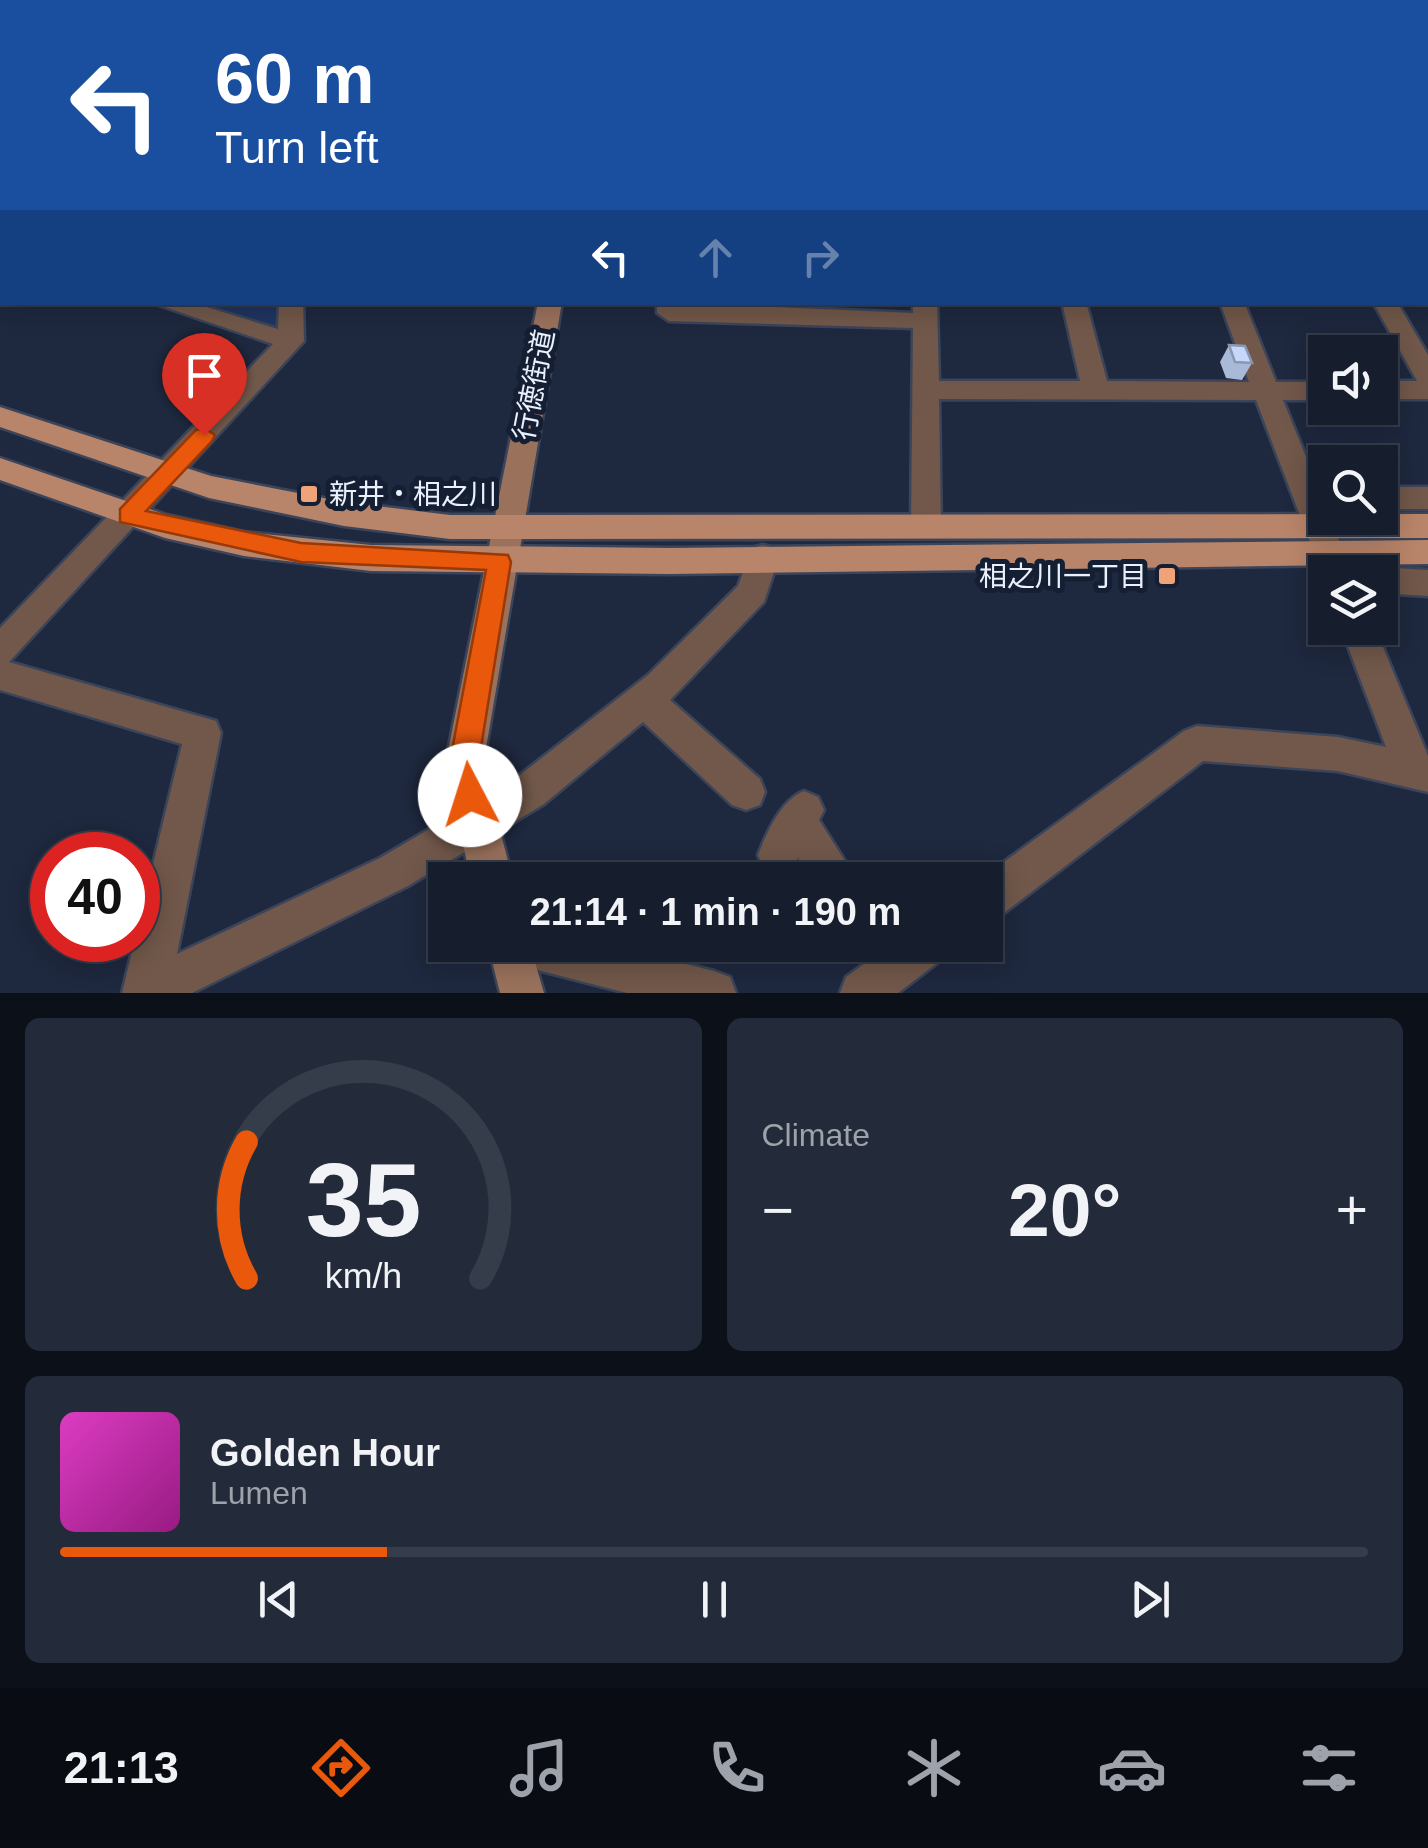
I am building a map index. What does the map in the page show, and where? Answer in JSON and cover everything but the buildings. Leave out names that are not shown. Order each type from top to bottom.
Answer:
[{"type":"main road","points":[[0,416],[166,476],[344,514],[450,527],[502,545],[762,557],[1327,540],[1428,526]]},
{"type":"main road","points":[[0,470],[128,516],[301,552],[926,528],[1327,540],[1428,552]]},
{"type":"street","points":[[172,305],[291,341]]},
{"type":"street","points":[[0,651],[291,341],[292,305]]},
{"type":"street","name":"行徳街道","points":[[487,862],[464,766],[549,305]]},
{"type":"street","points":[[669,305],[669,313],[925,312],[926,528]]},
{"type":"street","points":[[1075,305],[1096,391]]},
{"type":"street","points":[[1233,305],[1327,540]]},
{"type":"street","points":[[1387,305],[1428,378]]},
{"type":"street","points":[[926,390],[1308,390]]},
{"type":"street","points":[[1398,390],[1428,390]]},
{"type":"street","points":[[1398,498],[1428,498]]},
{"type":"street","points":[[146,992],[378,880],[530,791],[644,700],[752,593],[762,557]]},
{"type":"street","points":[[1398,581],[1428,583]]},
{"type":"street","points":[[1365,645],[1421,772]]},
{"type":"street","points":[[0,674],[203,733],[146,992]]},
{"type":"street","points":[[644,700],[746,792]]},
{"type":"street","points":[[1003,887],[1198,743],[1308,750],[1421,772]]},
{"type":"street","points":[[793,828],[821,862]]},
{"type":"street","points":[[513,962],[520,992]]},
{"type":"street","points":[[590,962],[714,993]]},
{"type":"shaded area","points":[[194,305],[282,305],[282,323],[271,327]]},
{"type":"place","name":"新井・相之川","points":[[309,494]]},
{"type":"place","name":"相之川一丁目","points":[[1167,576]]},
{"type":"route","points":[[204,435],[128,516],[244,544],[301,552],[435,562],[499,562],[470,714],[464,766],[470,795]]}]
